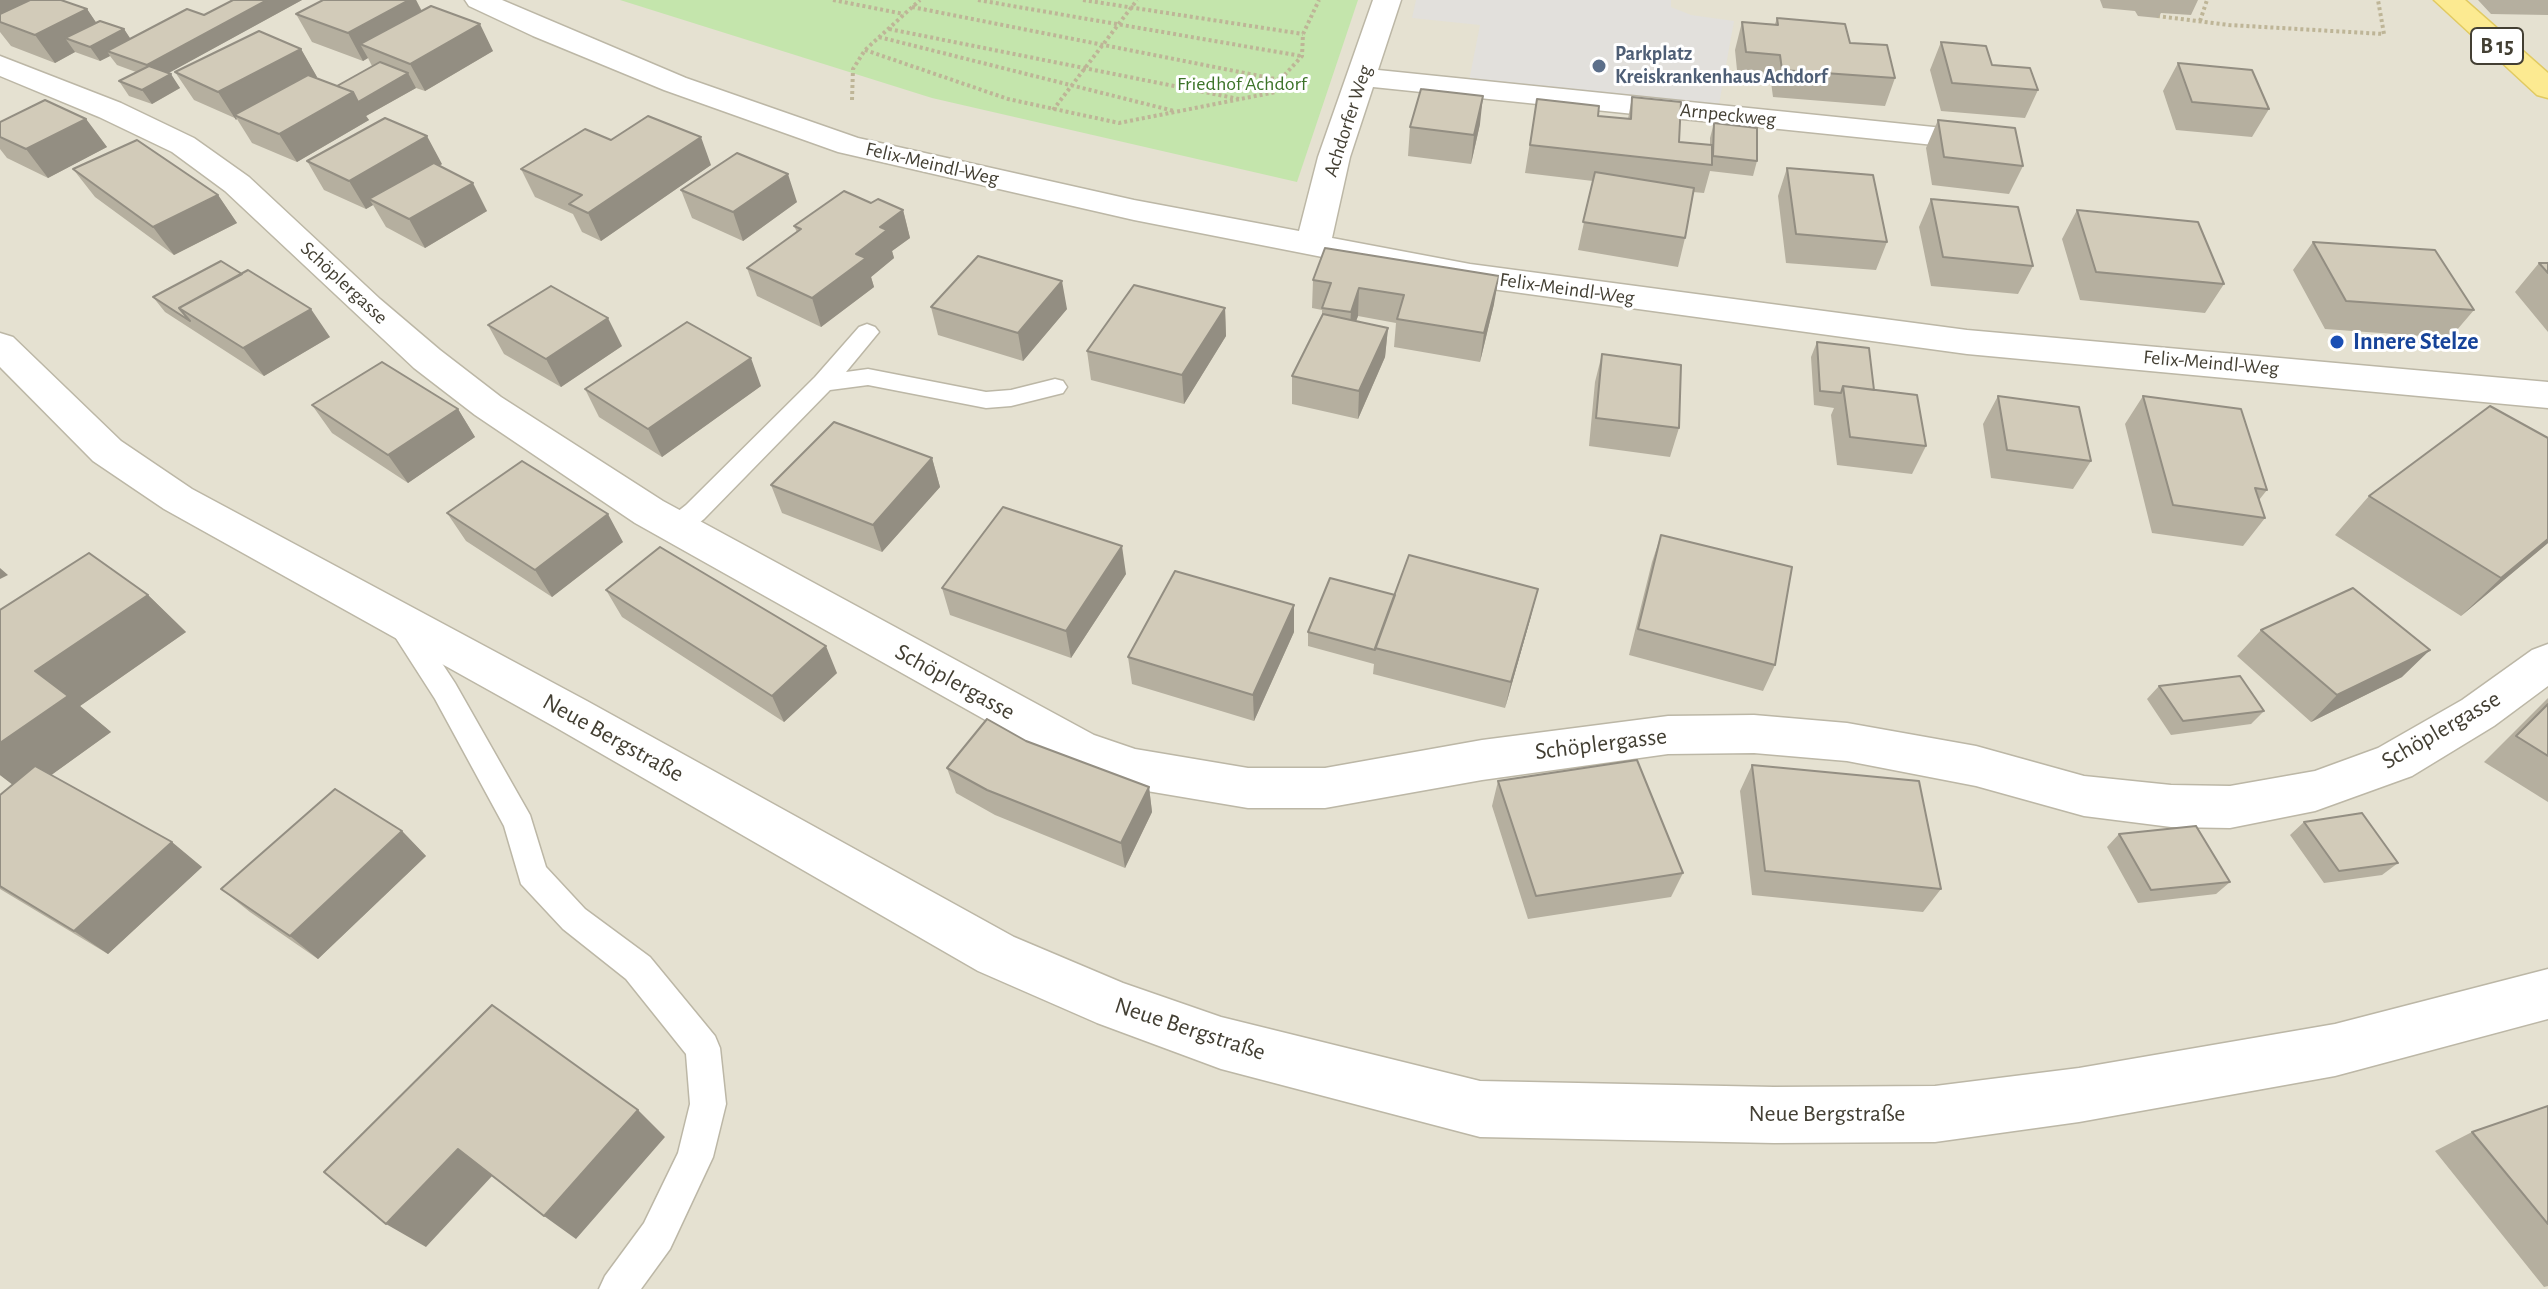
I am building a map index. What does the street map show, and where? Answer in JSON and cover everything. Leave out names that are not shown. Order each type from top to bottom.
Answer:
[{"type":"main road","name":"B 15","points":[[2448,0],[2548,89]]},
{"type":"street","name":"Felix-Meindl-Weg","points":[[479,0],[675,84],[849,145],[1134,210],[1531,284],[1967,342],[2548,395]]},
{"type":"street","name":"Achdorfer Weg","points":[[1313,244],[1334,157],[1387,0]]},
{"type":"street","name":"Schöplergasse","points":[[0,65],[110,110],[183,145],[237,184],[367,307],[427,359],[488,406],[676,527],[1078,749],[1135,769],[1248,788],[1325,788],[1482,760],[1668,735],[1754,734],[1862,745],[1976,766],[2084,796],[2171,806],[2230,807],[2315,791],[2395,762],[2478,713],[2548,662]]},
{"type":"street","name":"Arnpeckweg","points":[[1362,77],[1999,143]]},
{"type":"street","name":"Neue Bergstraße","points":[[0,345],[107,451],[206,515],[397,618],[996,954],[1116,1005],[1221,1043],[1480,1109],[1774,1115],[1935,1114],[2079,1095],[2335,1050],[2548,994]]},
{"type":"lane","points":[[676,527],[695,512],[823,383],[867,332]]},
{"type":"lane","points":[[823,383],[868,377],[986,400],[1011,398],[1055,387]]},
{"type":"lane","points":[[397,618],[445,691],[519,824],[532,874],[574,919],[638,968],[703,1048],[708,1104],[695,1157],[657,1236],[618,1289]]},
{"type":"path","points":[[833,0],[905,14]]},
{"type":"path","points":[[849,145],[853,69],[865,50],[920,0]]},
{"type":"path","points":[[978,0],[1302,56]]},
{"type":"path","points":[[1083,0],[1303,34]]},
{"type":"path","points":[[1052,110],[1137,0]]},
{"type":"path","points":[[865,50],[944,79],[1052,110],[1119,123],[1276,92],[1280,80],[1302,56],[1303,34],[1319,0]]},
{"type":"path","points":[[2200,21],[2207,0]]},
{"type":"path","points":[[2157,16],[2384,34],[2378,0]]},
{"type":"path","points":[[912,7],[1280,80]]},
{"type":"path","points":[[889,29],[1244,100]]},
{"type":"path","points":[[879,37],[1179,112]]},
{"type":"shaded area","points":[[0,0],[2548,0],[2548,1289],[0,1289]]},
{"type":"shaded area","name":"Parkplatz Kreiskrankenhaus Achdorf","points":[[1416,0],[1671,0],[1671,7],[1691,15],[1734,21],[1719,104],[1469,81],[1480,25],[1412,18]]},
{"type":"green space","name":"Friedhof Achdorf","points":[[620,0],[1358,0],[1297,182],[932,98]]},
{"type":"building","points":[[30,0],[61,0],[87,9],[35,35],[0,22],[0,14]]},
{"type":"building","points":[[233,0],[267,0],[147,65],[107,51],[187,9],[204,15]]},
{"type":"building","points":[[323,0],[409,0],[348,33],[296,14]]},
{"type":"building","points":[[431,6],[480,24],[410,64],[360,44]]},
{"type":"building","points":[[1777,18],[1845,24],[1850,43],[1887,45],[1895,78],[1782,70],[1780,55],[1746,52],[1742,22],[1778,25]]},
{"type":"building","points":[[100,21],[124,29],[90,47],[65,38]]},
{"type":"building","points":[[259,31],[301,49],[218,92],[175,72]]},
{"type":"building","points":[[1941,42],[1986,46],[1992,65],[2030,68],[2038,90],[1952,83]]},
{"type":"building","points":[[380,62],[408,73],[358,102],[353,92],[337,86]]},
{"type":"building","points":[[2178,63],[2252,70],[2269,109],[2192,102]]},
{"type":"building","points":[[149,66],[171,74],[142,90],[119,81]]},
{"type":"building","points":[[308,75],[353,92],[279,134],[234,115]]},
{"type":"building","points":[[1421,89],[1483,96],[1474,135],[1410,127]]},
{"type":"building","points":[[1632,97],[1681,102],[1679,142],[1712,145],[1712,165],[1530,145],[1537,99],[1599,106],[1598,116],[1631,119]]},
{"type":"building","points":[[45,100],[86,119],[26,149],[0,137],[0,122]]},
{"type":"building","points":[[648,116],[701,137],[588,213],[569,204],[582,195],[521,169],[585,129],[611,140]]},
{"type":"building","points":[[385,118],[427,136],[349,181],[307,161]]},
{"type":"building","points":[[1938,120],[2015,128],[2023,166],[1944,157]]},
{"type":"building","points":[[1714,123],[1757,128],[1757,161],[1713,156]]},
{"type":"building","points":[[137,140],[218,195],[153,227],[73,169]]},
{"type":"building","points":[[737,153],[788,174],[733,212],[681,190]]},
{"type":"building","points":[[434,163],[473,183],[409,219],[369,199]]},
{"type":"building","points":[[1787,168],[1873,175],[1887,242],[1796,234]]},
{"type":"building","points":[[1595,172],[1694,188],[1685,238],[1583,222]]},
{"type":"building","points":[[844,191],[871,203],[878,199],[903,210],[880,227],[887,230],[856,254],[866,258],[812,298],[747,268],[801,229],[794,226]]},
{"type":"building","points":[[1931,199],[2018,207],[2033,266],[1943,257]]},
{"type":"building","points":[[2077,210],[2198,222],[2224,284],[2096,272]]},
{"type":"building","points":[[2313,242],[2435,250],[2474,310],[2346,301]]},
{"type":"building","points":[[1325,248],[1499,276],[1484,333],[1397,319],[1404,295],[1359,288],[1351,312],[1322,308],[1331,283],[1313,280]]},
{"type":"building","points":[[978,256],[1062,281],[1018,333],[931,307]]},
{"type":"building","points":[[221,261],[242,274],[179,308],[190,321],[153,297]]},
{"type":"building","points":[[2539,263],[2548,263],[2548,273]]},
{"type":"building","points":[[248,270],[311,309],[243,348],[179,308]]},
{"type":"building","points":[[1134,285],[1225,308],[1182,375],[1087,351]]},
{"type":"building","points":[[551,286],[608,318],[546,359],[488,325]]},
{"type":"building","points":[[1323,314],[1388,328],[1359,391],[1292,376]]},
{"type":"building","points":[[687,322],[751,358],[648,429],[585,389]]},
{"type":"building","points":[[1817,342],[1869,348],[1874,390],[1843,386],[1841,393],[1820,391]]},
{"type":"building","points":[[1602,354],[1681,365],[1679,428],[1596,418]]},
{"type":"building","points":[[382,362],[458,409],[388,455],[312,405]]},
{"type":"building","points":[[1843,386],[1917,395],[1926,446],[1850,437]]},
{"type":"building","points":[[1998,396],[2079,407],[2091,461],[2007,450]]},
{"type":"building","points":[[2143,396],[2241,409],[2267,490],[2255,488],[2265,518],[2173,505]]},
{"type":"building","points":[[2490,406],[2548,438],[2548,539],[2501,578],[2369,496]]},
{"type":"building","points":[[834,422],[932,458],[873,525],[771,485]]},
{"type":"building","points":[[522,461],[608,514],[535,570],[447,513]]},
{"type":"building","points":[[1003,507],[1122,546],[1066,631],[942,588]]},
{"type":"building","points":[[1661,535],[1792,567],[1775,665],[1638,629]]},
{"type":"building","points":[[660,547],[826,646],[772,696],[606,590]]},
{"type":"building","points":[[89,553],[148,595],[35,671],[68,696],[0,743],[0,610]]},
{"type":"building","points":[[1409,555],[1538,589],[1511,682],[1375,648]]},
{"type":"building","points":[[1175,571],[1294,605],[1253,695],[1128,657]]},
{"type":"building","points":[[1330,578],[1395,595],[1375,650],[1308,632]]},
{"type":"building","points":[[2353,588],[2430,650],[2337,695],[2261,630]]},
{"type":"building","points":[[2240,676],[2264,711],[2183,721],[2159,686]]},
{"type":"building","points":[[2548,704],[2548,756],[2516,736]]},
{"type":"building","points":[[987,719],[1026,741],[1149,787],[1121,843],[987,790],[947,768]]},
{"type":"building","points":[[1637,760],[1683,873],[1536,896],[1498,781]]},
{"type":"building","points":[[1752,765],[1919,781],[1941,889],[1765,871]]},
{"type":"building","points":[[35,766],[172,842],[74,931],[0,886],[0,795]]},
{"type":"building","points":[[335,789],[402,831],[290,936],[221,889]]},
{"type":"building","points":[[2362,813],[2398,863],[2339,871],[2304,822]]},
{"type":"building","points":[[2196,826],[2230,882],[2151,890],[2119,834]]},
{"type":"building","points":[[492,1005],[638,1110],[544,1216],[458,1149],[386,1224],[324,1172]]},
{"type":"building","points":[[2548,1106],[2548,1224],[2472,1132]]},
{"type":"place","name":"Parkplatz Kreiskrankenhaus Achdorf","points":[[1599,66]]},
{"type":"place","name":"Innere Stelze","points":[[2337,342]]}]
